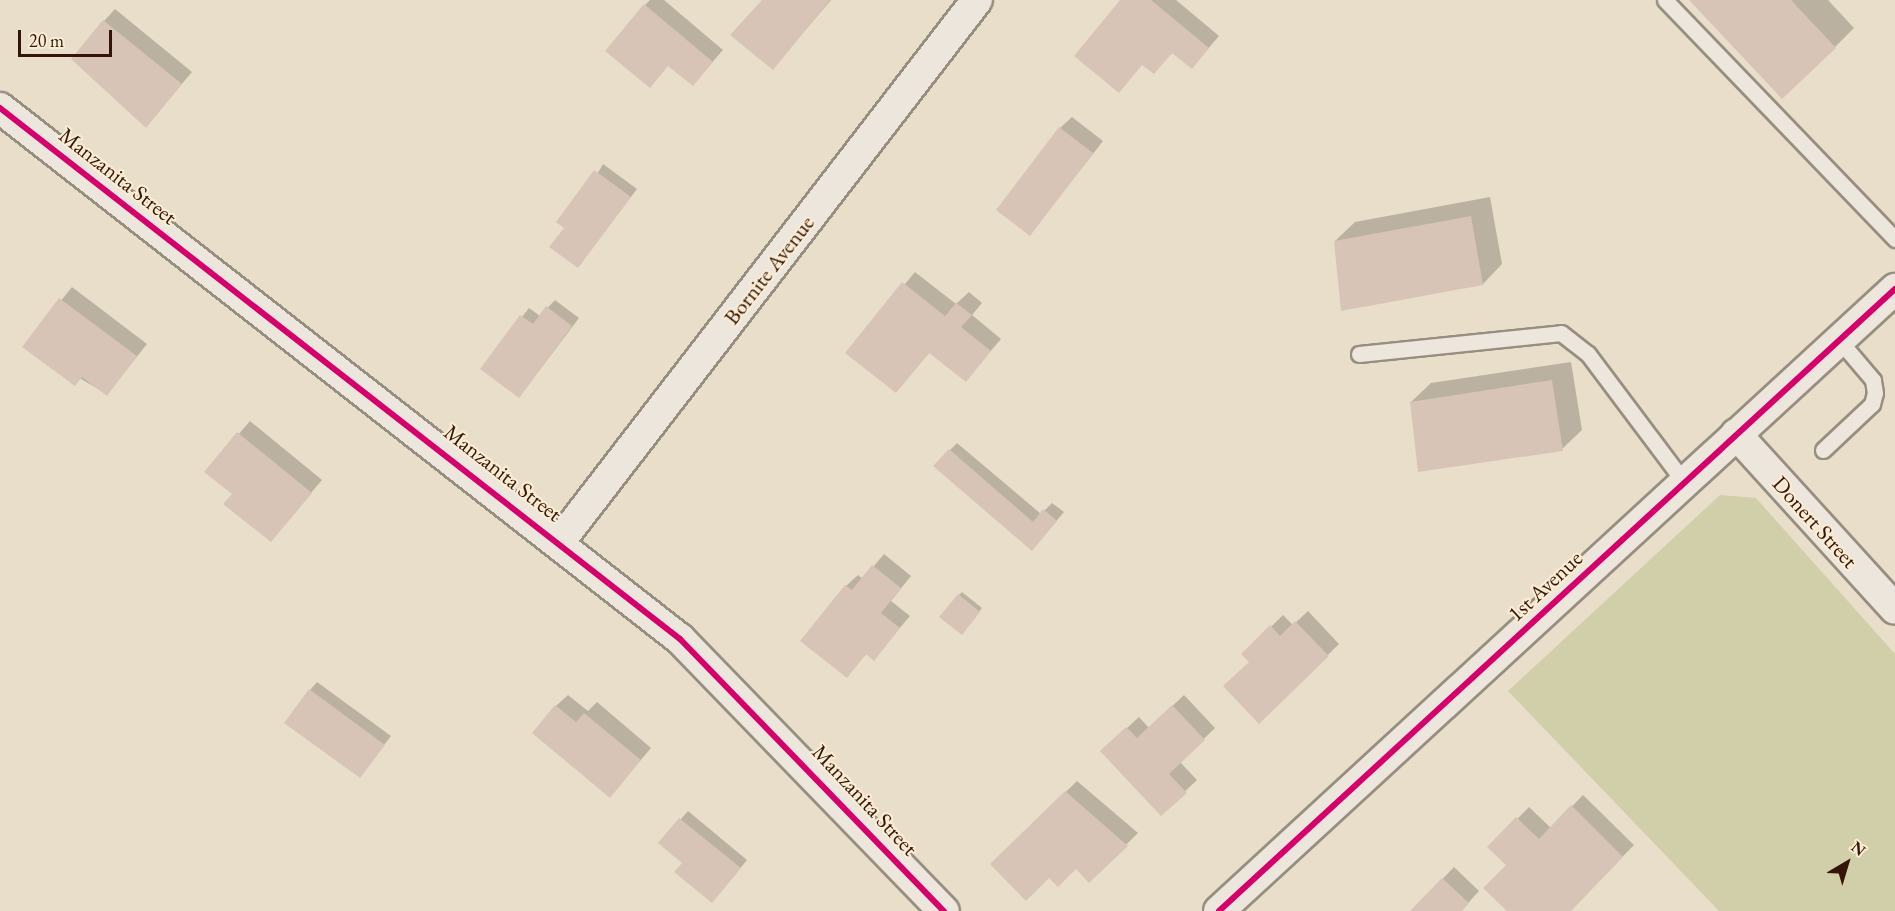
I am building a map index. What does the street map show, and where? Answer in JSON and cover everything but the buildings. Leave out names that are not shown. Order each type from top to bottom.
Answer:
[{"type":"street","name":"Bornite Avenue","points":[[560,541],[977,0]]},
{"type":"street","name":"Manzanita Street","points":[[0,108],[560,541],[715,671],[944,911]]},
{"type":"street","name":"1st Avenue","points":[[1219,911],[1895,289]]},
{"type":"street","name":"Donert Street","points":[[1736,434],[1895,609]]},
{"type":"lane","points":[[1665,0],[1895,239]]},
{"type":"lane","points":[[1359,354],[1560,333],[1588,354],[1684,482]]},
{"type":"lane","points":[[1823,450],[1872,404],[1875,393],[1873,380],[1839,340]]},
{"type":"shaded area","points":[[1720,495],[1756,498],[1895,654],[1895,911],[1719,911],[1508,691]]},
{"type":"cycle path","points":[[0,108],[680,639],[944,911]]},
{"type":"cycle path","points":[[1219,911],[1895,289]]}]
